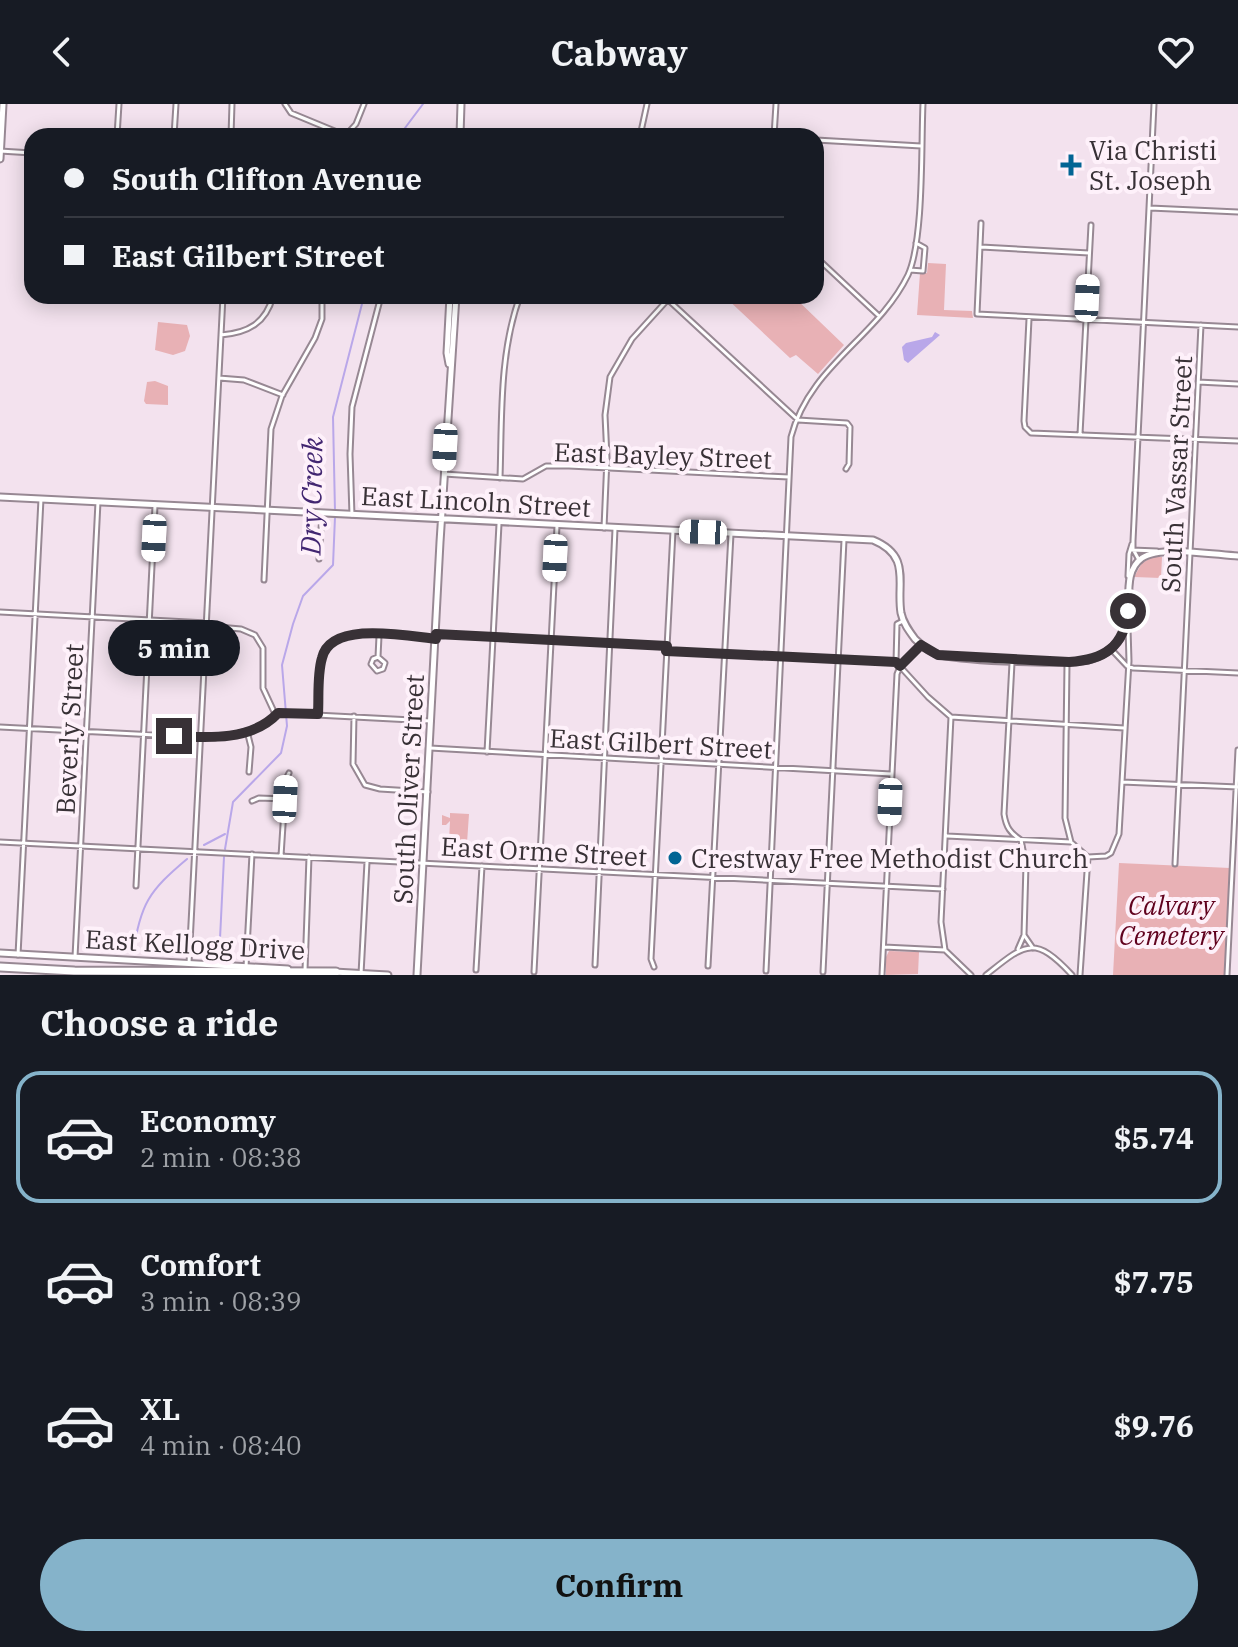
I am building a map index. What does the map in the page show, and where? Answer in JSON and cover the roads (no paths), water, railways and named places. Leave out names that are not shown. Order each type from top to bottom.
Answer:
[{"type":"highway","points":[[0,967],[152,975]]},
{"type":"highway","points":[[72,971],[336,972]]},
{"type":"street","points":[[0,159],[3,104]]},
{"type":"street","points":[[118,128],[119,104]]},
{"type":"street","points":[[174,128],[176,104]]},
{"type":"street","points":[[231,128],[232,104]]},
{"type":"street","points":[[285,104],[291,113],[327,128]]},
{"type":"street","points":[[352,128],[364,104]]},
{"type":"street","points":[[460,128],[461,104]]},
{"type":"street","points":[[642,128],[647,104]]},
{"type":"street","points":[[774,128],[776,104]]},
{"type":"street","points":[[766,971],[791,437],[795,418],[805,398],[879,316],[910,270],[916,243],[923,104]]},
{"type":"street","points":[[882,975],[898,664],[897,624],[904,620],[907,630],[921,645],[938,655],[1067,662],[1088,661],[1111,649],[1126,626],[1133,541],[1154,104]]},
{"type":"street","points":[[824,140],[921,146]]},
{"type":"street","points":[[0,151],[24,152]]},
{"type":"street","points":[[1149,208],[1238,212]]},
{"type":"street","points":[[981,223],[977,314],[1238,327]]},
{"type":"street","points":[[1080,434],[1091,225]]},
{"type":"street","points":[[910,270],[923,271],[925,248],[916,243]]},
{"type":"street","points":[[980,247],[1089,253]]},
{"type":"street","points":[[824,264],[879,316]]},
{"type":"street","points":[[189,963],[223,304]]},
{"type":"street","points":[[221,335],[237,334],[254,327],[266,316],[270,304]]},
{"type":"street","points":[[264,580],[271,429],[283,395],[315,338],[322,319],[322,304]]},
{"type":"street","points":[[349,515],[352,407],[379,304]]},
{"type":"street","name":"South Oliver Street","points":[[417,975],[441,518],[453,353],[453,304]]},
{"type":"street","points":[[500,478],[508,343],[517,304]]},
{"type":"street","points":[[604,528],[607,468],[605,415],[610,377],[632,339],[662,304]]},
{"type":"street","points":[[675,304],[795,418]]},
{"type":"street","points":[[1029,317],[1024,421],[1031,433],[1238,441]]},
{"type":"street","name":"South Vassar Street","points":[[1175,864],[1201,325]]},
{"type":"street","points":[[219,378],[244,380],[283,395]]},
{"type":"street","points":[[1198,382],[1238,384]]},
{"type":"street","name":"East Bayley Street","points":[[795,418],[847,423],[850,427],[849,464],[846,469]]},
{"type":"street","name":"East Bayley Street","points":[[444,474],[523,479],[546,466],[789,477]]},
{"type":"street","name":"East Lincoln Street","points":[[0,497],[873,540],[885,546],[896,558],[901,571],[901,613],[904,620]]},
{"type":"street","points":[[18,955],[41,499]]},
{"type":"street","name":"Beverly Street","points":[[75,957],[98,502]]},
{"type":"street","points":[[136,886],[155,504]]},
{"type":"street","points":[[319,559],[325,514]]},
{"type":"street","points":[[487,752],[499,522]]},
{"type":"street","points":[[534,972],[557,526]]},
{"type":"street","points":[[595,965],[615,528]]},
{"type":"street","points":[[654,967],[651,959],[673,530]]},
{"type":"street","points":[[708,966],[731,533]]},
{"type":"street","points":[[823,972],[845,538]]},
{"type":"street","points":[[1131,550],[1238,556]]},
{"type":"street","points":[[1131,550],[1139,560]]},
{"type":"street","points":[[1129,586],[1139,560],[1149,554],[1164,552]]},
{"type":"street","points":[[0,612],[150,620],[241,629],[255,635],[263,648],[263,688],[276,716]]},
{"type":"street","points":[[1067,662],[1065,818],[1071,842],[1088,857],[1106,856],[1115,850],[1119,834],[1130,630],[1126,626]]},
{"type":"street","points":[[318,714],[321,662],[326,648],[333,640],[345,635],[379,635],[609,642],[898,664],[951,717],[1124,728]]},
{"type":"street","points":[[378,657],[379,635]]},
{"type":"street","points":[[898,664],[921,645]]},
{"type":"street","points":[[1111,649],[1127,666],[1238,673]]},
{"type":"street","points":[[986,975],[1018,949],[1024,935],[1026,865],[1021,840],[1012,835],[1006,826],[1004,814],[1012,660]]},
{"type":"street","points":[[0,727],[214,738],[247,731],[282,713],[431,721]]},
{"type":"street","points":[[354,716],[353,764],[365,785],[428,792]]},
{"type":"street","points":[[951,717],[941,922],[945,950],[971,975]]},
{"type":"street","points":[[247,731],[251,747],[249,772]]},
{"type":"street","name":"East Gilbert Street","points":[[430,748],[891,774]]},
{"type":"street","points":[[1227,975],[1238,750]]},
{"type":"street","points":[[281,856],[286,779],[289,773]]},
{"type":"street","points":[[1121,782],[1237,787]]},
{"type":"street","points":[[252,801],[259,798],[285,799]]},
{"type":"street","points":[[947,836],[1071,842]]},
{"type":"street","name":"East Orme Street","points":[[0,842],[943,889]]},
{"type":"street","points":[[246,967],[252,854]]},
{"type":"street","points":[[305,970],[309,857]]},
{"type":"street","points":[[1080,975],[1088,857]]},
{"type":"street","points":[[361,974],[367,860]]},
{"type":"street","points":[[476,970],[482,865]]},
{"type":"street","points":[[1231,902],[1238,902]]},
{"type":"street","points":[[1024,935],[1033,948]]},
{"type":"street","points":[[883,947],[945,950]]},
{"type":"street","points":[[1018,949],[1046,951],[1072,975]]},
{"type":"street","name":"East Kellogg Drive","points":[[0,953],[388,975]]},
{"type":"waterway","name":"Dry Creek","points":[[405,128],[423,104]]},
{"type":"waterway","name":"Dry Creek","points":[[335,511],[333,417],[362,304]]},
{"type":"waterway","name":"Dry Creek","points":[[225,849],[233,802],[281,753],[287,726],[282,665],[303,596],[333,565],[335,517]]},
{"type":"waterway","name":"Dry Creek","points":[[204,845],[225,834]]},
{"type":"waterway","points":[[219,959],[224,857]]},
{"type":"waterway","name":"Dry Creek","points":[[133,954],[139,923],[148,900],[187,859]]},
{"type":"place","name":"Via Christi St. Joseph","points":[[1071,165]]},
{"type":"place","name":"Crestway Free Methodist Church","points":[[675,858]]},
{"type":"park label","name":"Calvary Cemetery","points":[[1171,920]]}]
